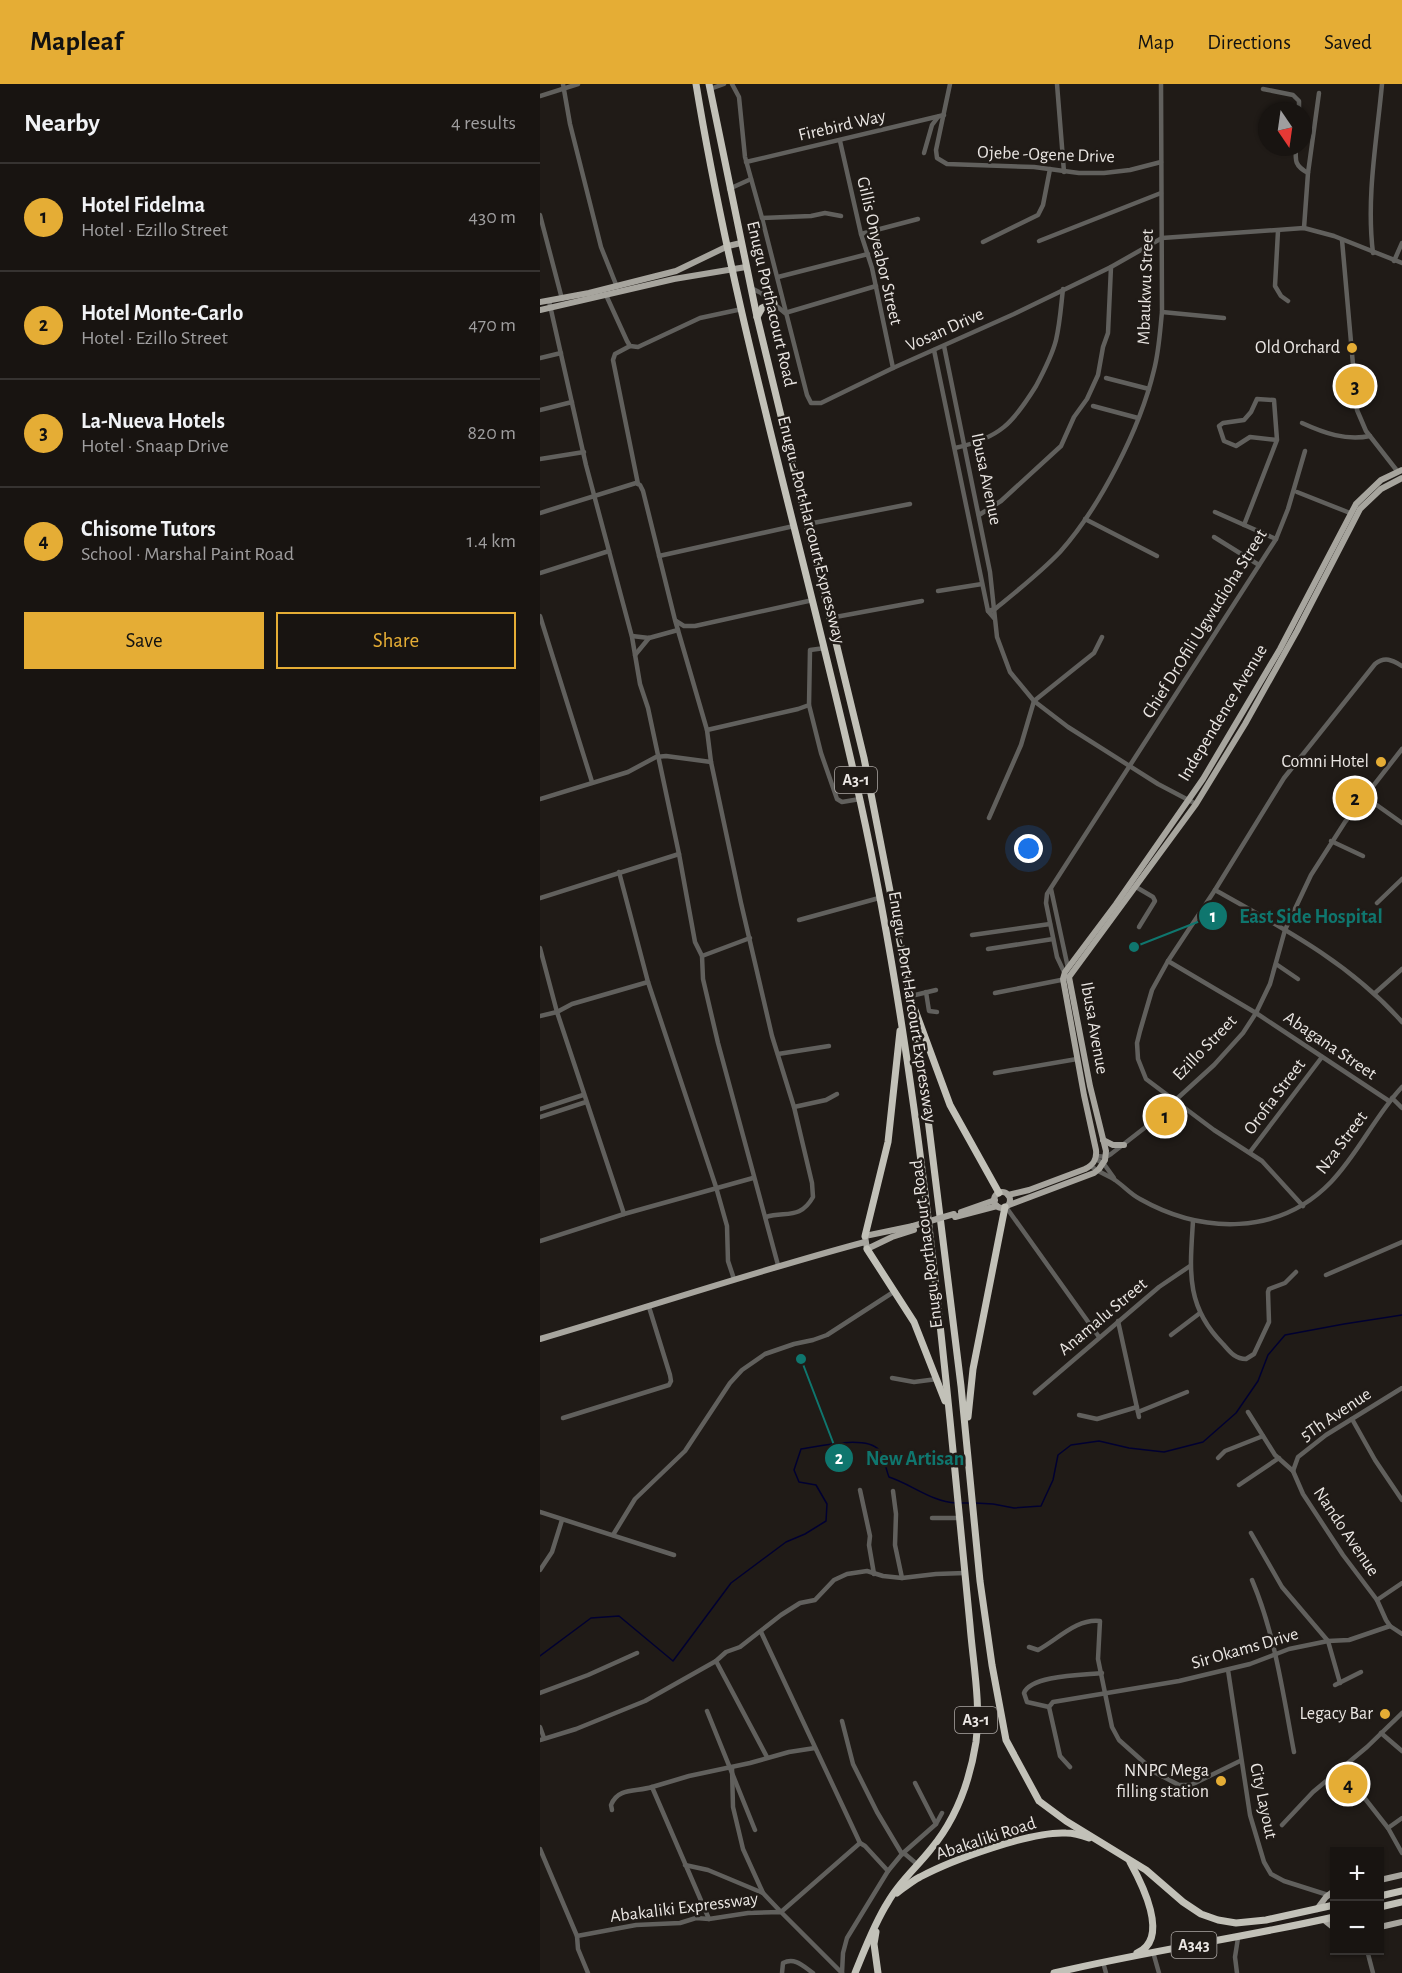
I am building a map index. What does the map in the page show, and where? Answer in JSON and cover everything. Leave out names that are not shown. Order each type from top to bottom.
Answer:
[{"type":"highway","name":"Enugu - Port Harcourt Expressway","points":[[696,84],[741,309],[825,648],[860,799],[879,897],[901,1016],[924,1189],[961,1516],[974,1663],[975,1743],[967,1779],[945,1832],[888,1901],[878,1923]]},
{"type":"highway","name":"Enugu Porthacourt Road","points":[[710,87],[729,189],[757,317],[878,818],[911,997],[966,1434],[979,1573],[992,1665],[1006,1740],[1039,1801],[1060,1817],[1129,1860]]},
{"type":"highway","points":[[757,317],[762,308],[774,303]]},
{"type":"highway","points":[[911,997],[950,1105],[999,1193]]},
{"type":"highway","points":[[901,1016],[888,1142],[866,1242],[914,1322],[949,1409]]},
{"type":"highway","points":[[966,1434],[969,1393],[1002,1205]]},
{"type":"highway","name":"Abakaliki Road","points":[[888,1901],[915,1880],[940,1868],[967,1857],[1037,1836],[1076,1833],[1100,1841]]},
{"type":"highway","name":"A343","points":[[1129,1860],[1146,1870],[1183,1902],[1201,1914],[1218,1920],[1236,1923],[1266,1920],[1330,1906]]},
{"type":"highway","name":"A343","points":[[1126,1957],[1146,1947],[1151,1939],[1152,1926],[1146,1891],[1129,1860]]},
{"type":"highway","points":[[1384,1895],[1402,1891]]},
{"type":"highway","points":[[1384,1906],[1402,1902]]},
{"type":"highway","name":"A343","points":[[1054,1973],[1126,1957],[1238,1938],[1324,1920],[1330,1921]]},
{"type":"highway","name":"A343","points":[[855,1973],[878,1923]]},
{"type":"highway","name":"A343","points":[[878,1923],[874,1944],[878,1973]]},
{"type":"main road","points":[[563,302],[675,271],[728,246],[741,243]]},
{"type":"main road","points":[[540,302],[550,304],[606,295],[674,279],[746,267]]},
{"type":"main road","points":[[540,310],[550,304]]},
{"type":"main road","name":"Independence Avenue","points":[[1068,975],[1136,887],[1140,875],[1209,769],[1275,658],[1350,513],[1366,492],[1381,480],[1401,474]]},
{"type":"main road","name":"Independence Avenue","points":[[1068,975],[1140,875],[1196,804],[1245,724],[1297,631],[1360,509],[1401,474]]},
{"type":"main road","name":"Ibusa Avenue","points":[[1068,975],[1077,1059],[1096,1157]]},
{"type":"main road","name":"Ibusa Avenue","points":[[1068,975],[1103,1140],[1105,1160]]},
{"type":"main road","points":[[1103,1140],[1113,1145],[1124,1145]]},
{"type":"main road","points":[[1002,1205],[999,1193],[1004,1192],[1008,1195],[1046,1184],[1091,1166],[1096,1157]]},
{"type":"main road","points":[[540,1339],[649,1307],[778,1265],[1002,1205],[1097,1171],[1105,1160]]},
{"type":"main road","points":[[1002,1205],[1010,1199],[1008,1195]]},
{"type":"main road","points":[[866,1242],[892,1237],[913,1228]]},
{"type":"main road","points":[[1384,1879],[1402,1875]]},
{"type":"main road","points":[[1317,1909],[1330,1894]]},
{"type":"main road","points":[[1384,1926],[1400,1923]]},
{"type":"street","points":[[540,96],[578,84]]},
{"type":"street","points":[[710,87],[724,84]]},
{"type":"street","name":"Vosan Drive","points":[[732,84],[739,97],[746,162],[811,403],[821,403],[892,368],[944,346],[1111,267],[1162,238],[1304,228],[1402,263]]},
{"type":"street","points":[[924,153],[932,125],[941,116],[950,84]]},
{"type":"street","points":[[1058,84],[1064,172]]},
{"type":"street","name":"Mbaukwu Street","points":[[988,611],[995,609],[1044,568],[1060,552],[1085,519],[1110,476],[1138,418],[1149,389],[1159,348],[1162,312],[1161,84]]},
{"type":"street","points":[[1373,253],[1372,197],[1382,84]]},
{"type":"street","points":[[563,87],[601,247],[617,287]]},
{"type":"street","points":[[1263,88],[1293,95],[1299,102]]},
{"type":"street","points":[[1304,228],[1308,173],[1319,93]]},
{"type":"street","name":"Firebird Way","points":[[746,162],[941,116]]},
{"type":"street","name":"Ojebe -Ogene Drive","points":[[941,116],[937,158],[952,165],[1027,166],[1064,172],[1111,173],[1161,162]]},
{"type":"street","name":"Gillis Onyeabor Street","points":[[840,141],[861,234],[876,286],[892,368]]},
{"type":"street","points":[[1296,156],[1299,168],[1308,173]]},
{"type":"street","points":[[983,242],[1028,222],[1038,215],[1043,205],[1050,169]]},
{"type":"street","points":[[729,189],[751,179]]},
{"type":"street","points":[[1039,240],[1161,193]]},
{"type":"street","points":[[762,218],[811,216],[825,213],[841,216]]},
{"type":"street","points":[[540,215],[563,302]]},
{"type":"street","points":[[861,234],[918,219]]},
{"type":"street","points":[[1278,231],[1275,286],[1281,296],[1288,301]]},
{"type":"street","points":[[1342,240],[1357,410],[1370,436],[1401,474]]},
{"type":"street","points":[[1394,261],[1402,243]]},
{"type":"street","points":[[778,277],[868,254]]},
{"type":"street","points":[[979,515],[1001,501],[1061,446],[1074,417],[1087,399],[1098,375],[1108,333],[1111,267]]},
{"type":"street","points":[[751,288],[786,313],[876,286]]},
{"type":"street","points":[[955,448],[991,436],[1008,425],[1020,412],[1047,366],[1054,348],[1063,290]]},
{"type":"street","points":[[606,295],[630,346]]},
{"type":"street","points":[[550,304],[595,497],[632,636],[640,684],[648,708],[679,854],[695,942],[702,956],[702,979],[753,1178],[778,1265]]},
{"type":"street","points":[[741,309],[700,318],[638,347],[630,346],[615,354],[613,360],[638,484],[643,491],[675,620],[707,730],[711,762],[750,938],[812,1183],[813,1197],[806,1206],[793,1215],[780,1214],[766,1217]]},
{"type":"street","points":[[1162,312],[1224,318]]},
{"type":"street","name":"Ibusa Avenue","points":[[944,346],[990,572],[997,637],[1010,672],[1034,700],[1068,727],[1196,804]]},
{"type":"street","name":"Ibusa Avenue","points":[[934,350],[988,611],[994,618]]},
{"type":"street","points":[[540,358],[561,353]]},
{"type":"street","points":[[1106,378],[1149,389]]},
{"type":"street","points":[[1244,525],[1277,440],[1274,400],[1257,399],[1244,420],[1223,423],[1219,426],[1224,441],[1236,446],[1250,437],[1277,440]]},
{"type":"street","points":[[540,410],[572,402]]},
{"type":"street","points":[[1093,406],[1138,418]]},
{"type":"street","points":[[1302,423],[1329,434],[1358,438],[1370,436]]},
{"type":"street","name":"Chief Dr.Ofili Ugwudioha Street","points":[[1130,766],[1276,539],[1305,457],[1305,451]]},
{"type":"street","points":[[540,459],[584,452]]},
{"type":"street","points":[[540,513],[638,484]]},
{"type":"street","points":[[1297,492],[1350,513]]},
{"type":"street","points":[[808,524],[910,504]]},
{"type":"street","points":[[1215,512],[1276,539]]},
{"type":"street","points":[[1085,519],[1157,556]]},
{"type":"street","points":[[659,556],[794,526]]},
{"type":"street","points":[[1214,537],[1259,565]]},
{"type":"street","points":[[540,573],[609,551]]},
{"type":"street","points":[[938,591],[982,584]]},
{"type":"street","points":[[675,620],[684,626],[695,626],[813,600]]},
{"type":"street","points":[[831,618],[922,601]]},
{"type":"street","points":[[540,616],[592,782]]},
{"type":"street","points":[[632,636],[649,638],[678,630]]},
{"type":"street","points":[[989,818],[1021,745],[1034,700],[1094,653],[1102,637]]},
{"type":"street","points":[[635,656],[649,638]]},
{"type":"street","points":[[825,648],[810,650],[809,705],[837,799],[842,802],[860,799]]},
{"type":"street","name":"Orofia Street","points":[[1303,1206],[1251,1152],[1214,1130],[1146,1079],[1137,1051],[1147,1002],[1168,961],[1215,890],[1284,777],[1375,664],[1380,660],[1391,659],[1402,666]]},
{"type":"street","points":[[707,730],[809,705]]},
{"type":"street","name":"Ezillo Street","points":[[1105,1160],[1174,1101],[1233,1046],[1256,1013],[1270,984],[1286,930],[1311,875],[1331,841],[1402,749]]},
{"type":"street","points":[[540,799],[628,772],[648,760],[659,757],[679,757],[711,762]]},
{"type":"street","name":"Ibusa Avenue","points":[[1068,975],[1059,965],[1046,898],[1087,830],[1130,766]]},
{"type":"street","points":[[1364,796],[1402,823]]},
{"type":"street","points":[[1331,841],[1362,856]]},
{"type":"street","points":[[540,898],[679,854]]},
{"type":"street","points":[[619,872],[648,982],[716,1187],[727,1226],[728,1261],[734,1279]]},
{"type":"street","points":[[1377,903],[1402,879]]},
{"type":"street","points":[[1136,887],[1155,900],[1139,927]]},
{"type":"street","name":"Ibusa Avenue","points":[[1051,889],[1068,975]]},
{"type":"street","points":[[1215,890],[1286,930],[1335,962],[1375,993],[1402,1022]]},
{"type":"street","points":[[799,920],[879,897]]},
{"type":"street","points":[[972,935],[1050,924]]},
{"type":"street","points":[[702,956],[725,945],[750,938]]},
{"type":"street","points":[[988,949],[1053,939]]},
{"type":"street","points":[[540,948],[557,1012],[624,1214]]},
{"type":"street","name":"Abagana Street","points":[[1168,961],[1256,1013],[1402,1108]]},
{"type":"street","points":[[1276,964],[1298,979]]},
{"type":"street","points":[[1375,993],[1402,969]]},
{"type":"street","points":[[995,993],[1068,975]]},
{"type":"street","points":[[540,1016],[557,1012],[572,1004],[648,982]]},
{"type":"street","points":[[911,997],[936,990]]},
{"type":"street","points":[[926,992],[929,1011],[936,1012]]},
{"type":"street","points":[[778,1054],[829,1046]]},
{"type":"street","name":"Orofia Street","points":[[1251,1152],[1322,1057]]},
{"type":"street","points":[[995,1073],[1077,1059]]},
{"type":"street","name":"Nza Street","points":[[1091,1166],[1115,1180],[1140,1200],[1193,1221],[1224,1224],[1251,1223],[1278,1217],[1303,1206],[1318,1195],[1345,1166],[1390,1100],[1402,1087]]},
{"type":"street","points":[[794,1107],[826,1100],[837,1094]]},
{"type":"street","points":[[540,1109],[584,1095]]},
{"type":"street","points":[[540,1117],[586,1102]]},
{"type":"street","points":[[1096,1157],[1105,1160],[1115,1180]]},
{"type":"street","points":[[540,1241],[624,1214],[753,1178]]},
{"type":"street","points":[[1002,1205],[1100,1337]]},
{"type":"street","points":[[1193,1221],[1190,1266],[1192,1291],[1200,1313],[1215,1336],[1234,1356],[1240,1359],[1250,1358],[1269,1322],[1269,1289],[1285,1283],[1296,1272]]},
{"type":"street","points":[[1326,1275],[1402,1242]]},
{"type":"street","name":"Anamalu Street","points":[[1035,1393],[1159,1287],[1190,1266]]},
{"type":"street","points":[[613,1535],[635,1499],[685,1451],[730,1383],[742,1370],[765,1354],[827,1335],[895,1291]]},
{"type":"street","points":[[563,1418],[669,1385],[670,1375],[649,1307]]},
{"type":"street","points":[[1171,1335],[1200,1313]]},
{"type":"street","points":[[1118,1321],[1138,1412]]},
{"type":"street","points":[[892,1378],[914,1382],[937,1379]]},
{"type":"street","name":"5Th Avenue","points":[[1293,1471],[1298,1457],[1326,1435],[1402,1388]]},
{"type":"street","points":[[1079,1415],[1097,1419],[1138,1412],[1187,1392]]},
{"type":"street","points":[[1248,1412],[1279,1458],[1293,1471]]},
{"type":"street","points":[[1352,1419],[1375,1460],[1402,1500]]},
{"type":"street","points":[[1218,1458],[1225,1451],[1263,1436]]},
{"type":"street","points":[[1239,1485],[1279,1458]]},
{"type":"street","name":"Nando Avenue","points":[[1293,1471],[1296,1482],[1343,1555],[1377,1600],[1390,1626],[1402,1634]]},
{"type":"street","points":[[860,1490],[870,1536],[869,1545],[874,1574]]},
{"type":"street","points":[[893,1491],[896,1514],[895,1545],[902,1578]]},
{"type":"street","points":[[540,1512],[674,1555]]},
{"type":"street","points":[[932,1518],[961,1516]]},
{"type":"street","points":[[540,1570],[552,1552],[562,1520]]},
{"type":"street","points":[[1251,1533],[1282,1587],[1328,1641],[1338,1684],[1361,1672]]},
{"type":"street","points":[[540,1727],[542,1739],[576,1729],[645,1701],[716,1661],[726,1652],[740,1647],[798,1604],[815,1600],[834,1580],[859,1572],[902,1578],[965,1573]]},
{"type":"street","points":[[1252,1580],[1275,1654],[1294,1752]]},
{"type":"street","points":[[1377,1600],[1402,1583]]},
{"type":"street","points":[[1029,1647],[1038,1650],[1076,1626],[1093,1620],[1101,1622],[1098,1659],[1112,1727],[1119,1740],[1156,1773],[1173,1783],[1184,1786],[1191,1785],[1240,1761]]},
{"type":"street","name":"Sir Okams Drive","points":[[1049,1707],[1056,1700],[1166,1684],[1228,1670],[1275,1654],[1328,1641],[1349,1640],[1390,1626]]},
{"type":"street","points":[[761,1632],[860,1843],[888,1871]]},
{"type":"street","points":[[540,1693],[637,1653]]},
{"type":"street","points":[[716,1661],[767,1757]]},
{"type":"street","name":"City Layout","points":[[1228,1670],[1240,1761],[1252,1828],[1268,1870],[1284,1881],[1330,1893]]},
{"type":"street","points":[[1070,1767],[1060,1756],[1049,1707],[1027,1702],[1024,1693],[1026,1688],[1035,1683],[1055,1678],[1102,1673]]},
{"type":"street","points":[[707,1711],[732,1768],[755,1830]]},
{"type":"street","points":[[1282,1825],[1313,1792],[1402,1713]]},
{"type":"street","points":[[842,1721],[853,1764],[878,1812],[902,1854],[918,1865]]},
{"type":"street","points":[[1381,1733],[1402,1751]]},
{"type":"street","points":[[612,1810],[611,1804],[617,1795],[627,1791],[652,1787],[705,1772],[732,1768],[767,1757],[815,1748]]},
{"type":"street","points":[[732,1768],[733,1807],[743,1849],[763,1893],[781,1912],[860,1843]]},
{"type":"street","points":[[1341,1768],[1388,1828],[1402,1853]]},
{"type":"street","points":[[915,1783],[936,1824]]},
{"type":"street","points":[[652,1787],[709,1919]]},
{"type":"street","points":[[842,1973],[843,1953],[847,1938],[888,1871],[902,1854],[936,1824],[942,1813]]},
{"type":"street","points":[[1388,1828],[1402,1818]]},
{"type":"street","points":[[540,1849],[577,1936],[578,1949],[588,1973]]},
{"type":"street","points":[[685,1865],[708,1870],[763,1893]]},
{"type":"street","name":"Abakaliki Expressway","points":[[577,1936],[636,1925],[680,1923],[696,1918],[709,1919],[748,1913],[781,1912],[842,1973]]},
{"type":"street","points":[[1238,1938],[1234,1956],[1238,1973]]},
{"type":"street","points":[[1153,1952],[1159,1973]]},
{"type":"street","points":[[1368,1955],[1372,1973]]},
{"type":"street","points":[[782,1973],[784,1961],[793,1961],[803,1965],[813,1973]]},
{"type":"street","points":[[1103,1962],[1106,1973]]},
{"type":"street","points":[[799,1973],[803,1965]]},
{"type":"waterway","points":[[975,1503],[1014,1508],[1041,1506],[1053,1480],[1058,1455],[1071,1445],[1099,1441],[1129,1448],[1164,1452],[1203,1442],[1236,1413],[1258,1381],[1268,1355],[1285,1335],[1402,1315]]},
{"type":"waterway","points":[[540,1656],[591,1618],[619,1616],[673,1661],[731,1583],[786,1542],[826,1521],[827,1504],[816,1485],[799,1482],[794,1470],[801,1449],[854,1442],[873,1446],[881,1453],[889,1477],[938,1500],[956,1503]]},
{"type":"waterway","points":[[960,1503],[971,1503]]},
{"type":"place","name":"Old Orchard","points":[[1352,348]]},
{"type":"place","name":"La-Nueva Hotels","points":[[1355,386]]},
{"type":"place","name":"Comni Hotel","points":[[1381,762]]},
{"type":"place","name":"Hotel Monte-Carlo","points":[[1355,798]]},
{"type":"place","name":"East Side Hospital","points":[[1134,947]]},
{"type":"place","name":"Hotel Fidelma","points":[[1165,1116]]},
{"type":"place","name":"New Artisan","points":[[801,1359]]},
{"type":"place","name":"Legacy Bar","points":[[1385,1714]]},
{"type":"place","name":"NNPC Mega filling station","points":[[1221,1781]]},
{"type":"place","name":"Chisome Tutors","points":[[1348,1784]]}]
